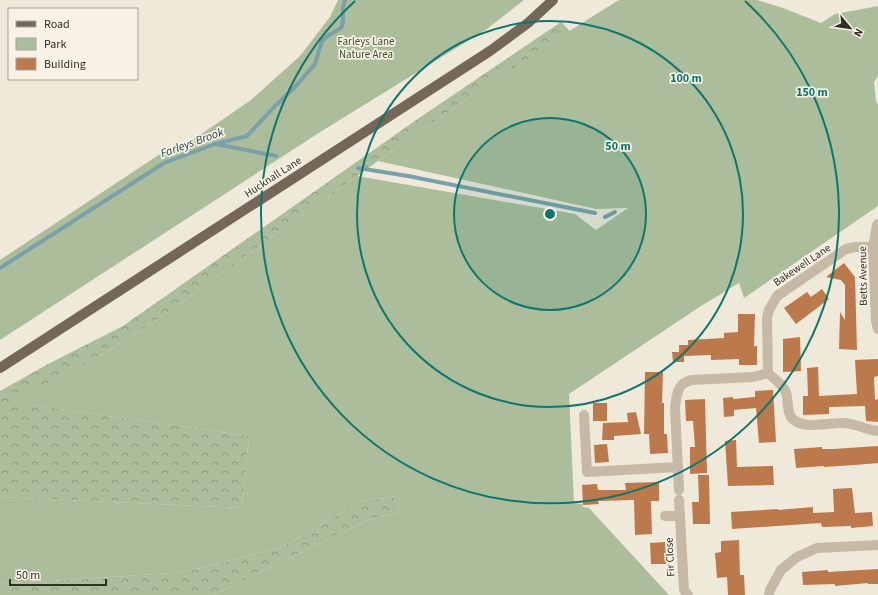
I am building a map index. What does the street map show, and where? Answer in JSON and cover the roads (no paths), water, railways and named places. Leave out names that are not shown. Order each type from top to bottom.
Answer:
[{"type":"main road","name":"Hucknall Lane","points":[[0,368],[490,51],[528,23],[553,0]]},
{"type":"street","name":"Betts Avenue","points":[[878,224],[876,225],[873,247],[876,321],[878,329]]},
{"type":"street","name":"Bakewell Lane","points":[[768,373],[767,317],[769,310],[777,296],[846,249],[855,247],[873,247]]},
{"type":"street","points":[[584,415],[587,472],[678,467],[675,408],[676,398],[678,390],[684,383],[691,380],[753,377],[768,373],[784,388],[787,395],[788,409],[792,418],[797,422],[805,425],[845,423],[878,431]]},
{"type":"street","name":"Fir Close","points":[[678,467],[684,590],[688,595]]},
{"type":"street","points":[[665,516],[680,516]]},
{"type":"street","points":[[769,595],[770,590],[781,570],[797,557],[816,548],[878,545]]},
{"type":"waterway","name":"Farleys Brook","points":[[0,268],[164,163],[215,144],[247,136],[294,88],[315,64],[322,41],[341,28],[345,0]]},
{"type":"waterway","points":[[216,144],[276,156]]},
{"type":"waterway","points":[[358,168],[408,176],[595,213]]},
{"type":"waterway","points":[[605,217],[615,212]]},
{"type":"park label","name":"Farleys Lane Nature Area","points":[[366,47]]}]
